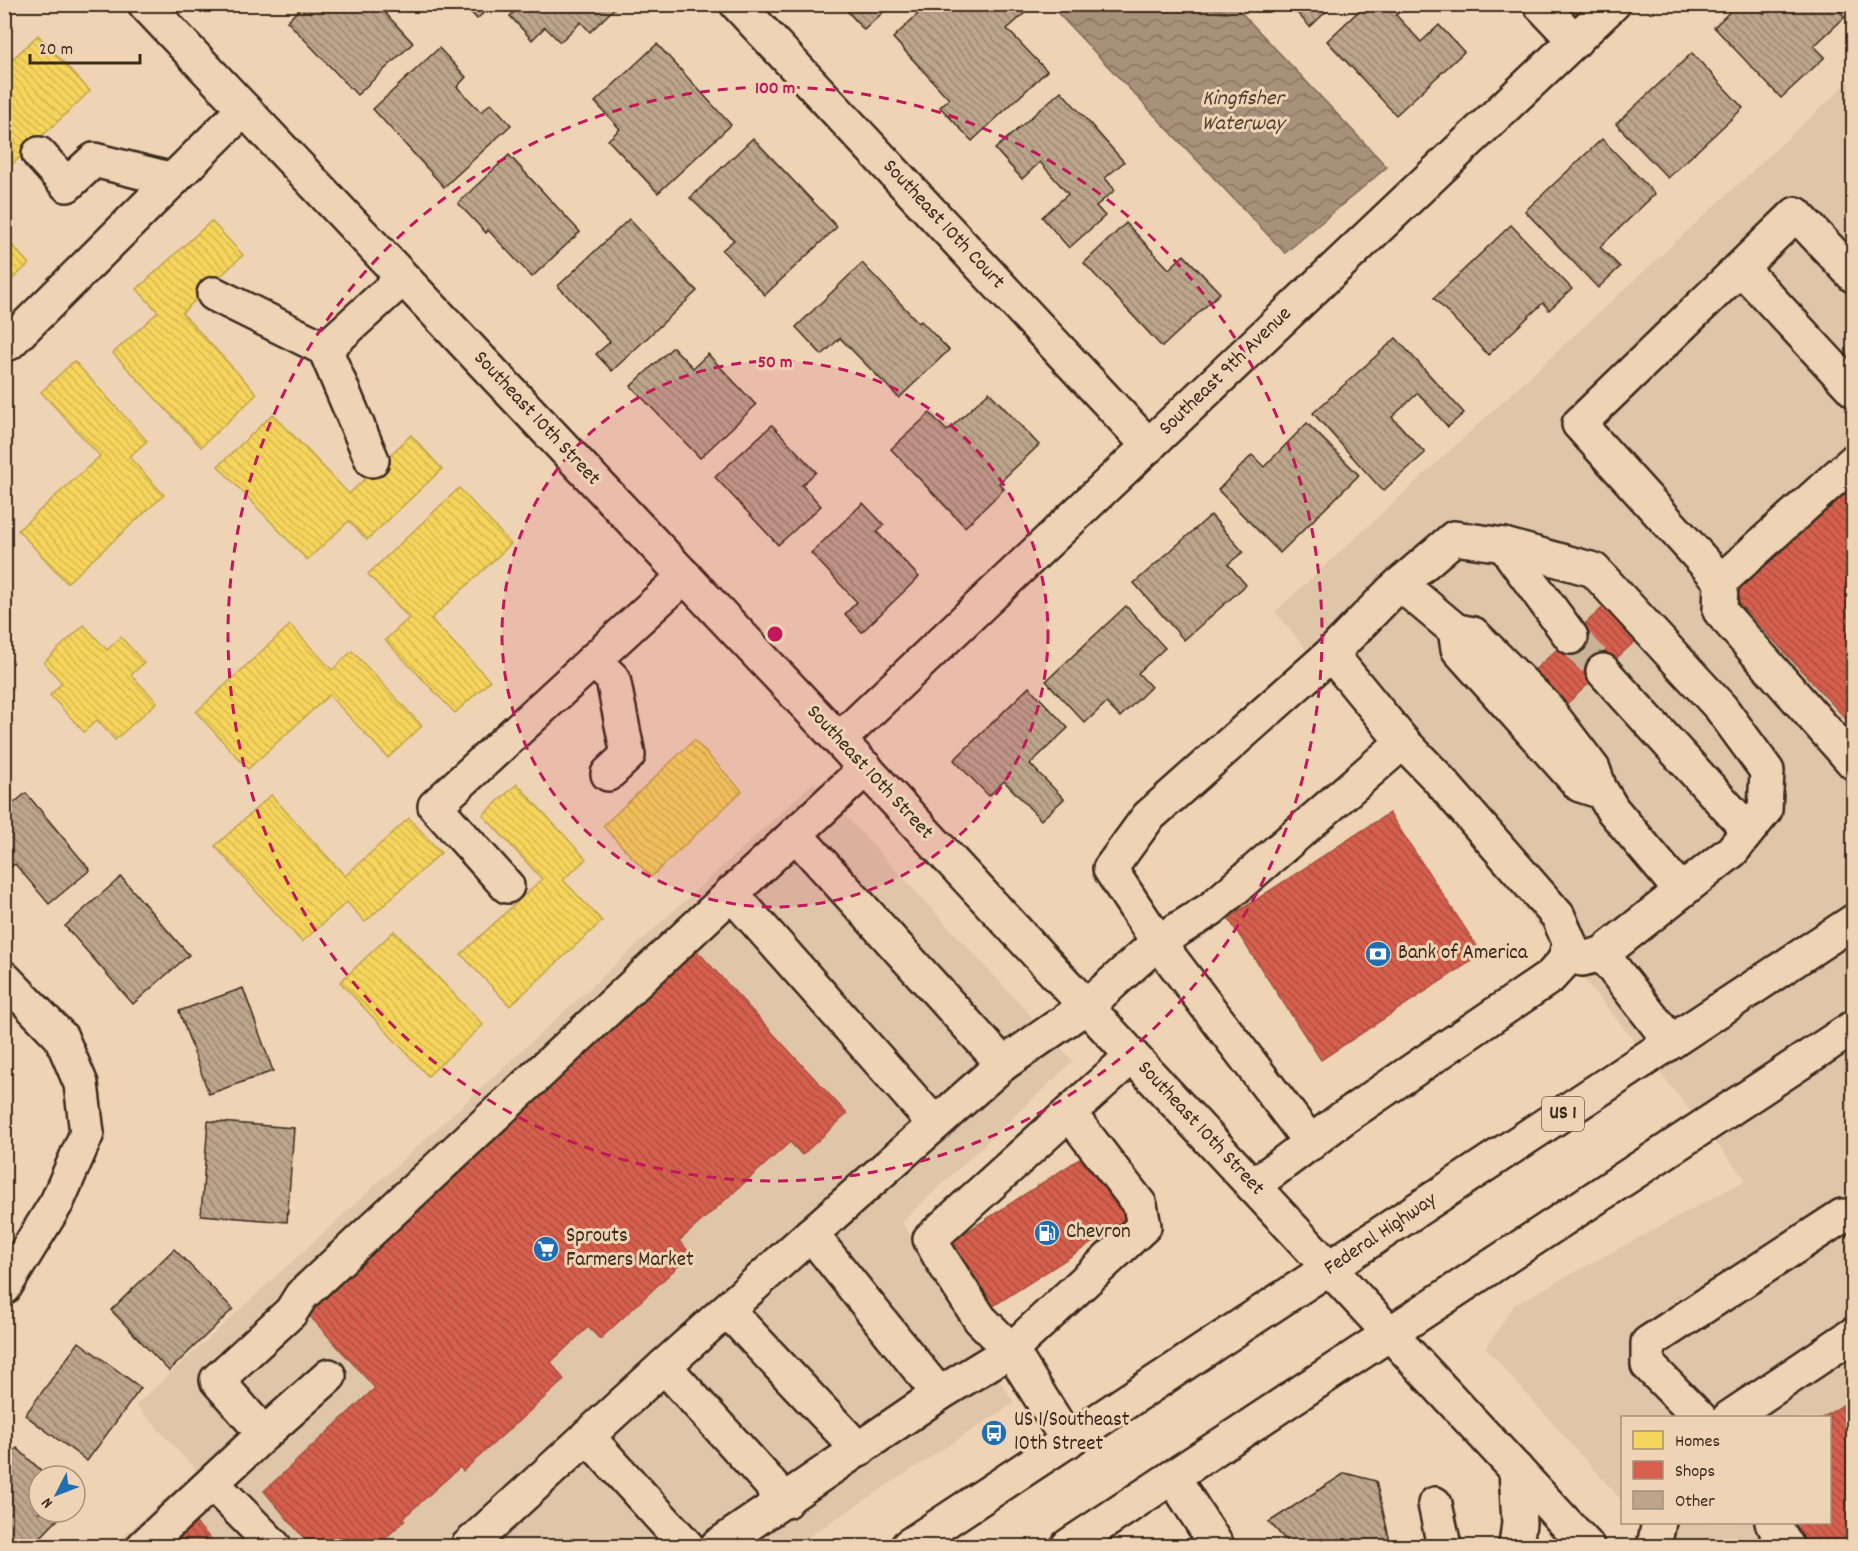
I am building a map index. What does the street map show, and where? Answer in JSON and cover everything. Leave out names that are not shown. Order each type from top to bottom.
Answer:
[{"type":"street","name":"Southeast 10th Street","points":[[145,4],[866,768],[1587,1546]]},
{"type":"street","name":"Southeast 10th Court","points":[[737,4],[1149,446]]},
{"type":"street","points":[[1540,4],[1575,41]]},
{"type":"street","name":"Southeast 9th Avenue","points":[[839,740],[1613,4]]},
{"type":"street","points":[[4,338],[9,343],[244,109]]},
{"type":"street","points":[[39,154],[67,185],[94,160],[173,180]]},
{"type":"street","points":[[1854,276],[1796,214],[1742,269],[1579,424],[1721,581],[1720,611],[1854,763]]},
{"type":"street","points":[[1742,269],[1854,390]]},
{"type":"street","points":[[324,349],[403,278]]},
{"type":"street","points":[[214,294],[324,349],[372,460]]},
{"type":"street","points":[[1721,581],[1854,461]]},
{"type":"street","points":[[1311,1143],[1158,942],[1110,869],[1148,817],[1331,654],[1400,584],[1454,538],[1504,545],[1594,570],[1721,708],[1767,771],[1765,810],[1732,851],[1602,954],[1563,963]]},
{"type":"street","points":[[1504,545],[1571,637]]},
{"type":"street","points":[[507,886],[435,806],[685,576]]},
{"type":"street","points":[[1400,584],[1455,630],[1458,650],[1580,785],[1602,792],[1612,808],[1681,891]]},
{"type":"street","points":[[1253,1186],[1343,1118],[1550,977],[1563,963],[1570,944],[1558,916],[1436,776],[1402,742],[1331,654]]},
{"type":"street","points":[[593,660],[614,679],[628,754],[608,774]]},
{"type":"street","points":[[1603,671],[1748,830]]},
{"type":"street","points":[[468,1546],[934,1123],[1003,1064],[1087,1006],[1158,942],[1210,909],[1402,742]]},
{"type":"street","points":[[264,1434],[217,1380],[291,1312],[301,1296],[866,768]]},
{"type":"street","points":[[795,834],[1003,1064]]},
{"type":"street","points":[[731,893],[934,1123]]},
{"type":"street","name":"Federal Highway","points":[[908,1546],[1854,921]]},
{"type":"street","points":[[1602,954],[1671,1042]]},
{"type":"street","points":[[4,978],[61,1037],[81,1084],[87,1133],[57,1202],[4,1288]]},
{"type":"street","points":[[1068,1546],[1854,1027]]},
{"type":"street","points":[[1068,1441],[1011,1350],[980,1318],[930,1239],[1132,1056]]},
{"type":"street","points":[[717,1546],[786,1501],[939,1394],[1011,1350],[1144,1226],[1140,1205],[1069,1113]]},
{"type":"street","points":[[1698,1416],[1648,1365],[1648,1343],[1850,1220]]},
{"type":"street","points":[[811,1234],[939,1394]]},
{"type":"street","points":[[727,1310],[859,1450]]},
{"type":"street","points":[[1732,1416],[1854,1334]]},
{"type":"street","points":[[664,1366],[786,1501]]},
{"type":"street","points":[[144,1546],[329,1376]]},
{"type":"street","points":[[587,1436],[687,1546]]},
{"type":"street","points":[[1516,1469],[1520,1523],[1516,1546]]},
{"type":"street","points":[[1173,1477],[1217,1546]]},
{"type":"street","points":[[212,1483],[274,1546]]},
{"type":"street","points":[[1435,1504],[1444,1546]]},
{"type":"street","points":[[1653,1546],[1658,1524]]},
{"type":"street","points":[[1773,1524],[1787,1546]]},
{"type":"shaded area","points":[[1853,78],[1853,1546],[1663,1546],[1642,1524],[1831,1524],[1831,1416],[1621,1416],[1621,1500],[1486,1348],[1514,1305],[1746,1180],[1610,1011],[1275,612]]},
{"type":"shaded area","points":[[814,782],[1073,1061],[902,1222],[1014,1403],[794,1546],[113,1546],[196,1470],[136,1405]]},
{"type":"water","name":"Kingfisher Waterway","points":[[1050,5],[1234,5],[1387,167],[1285,253]]},
{"type":"building: Homes","points":[[38,35],[90,91],[4,172],[4,67]]},
{"type":"building: Homes","points":[[211,221],[243,255],[182,313],[257,394],[201,447],[113,353],[158,312],[137,289]]},
{"type":"building: Homes","points":[[4,236],[29,264],[4,287]]},
{"type":"building: Homes","points":[[74,361],[147,441],[129,457],[164,495],[67,583],[18,530],[100,456],[41,392]]},
{"type":"building: Homes","points":[[273,414],[349,494],[411,435],[442,469],[367,540],[349,521],[307,560],[218,466]]},
{"type":"building: Homes","points":[[459,488],[511,544],[431,619],[490,681],[455,713],[385,640],[409,618],[368,574]]},
{"type":"building: Homes","points":[[84,625],[107,650],[121,637],[144,663],[131,675],[157,702],[115,740],[97,720],[84,732],[50,695],[62,683],[44,662]]},
{"type":"building: Homes","points":[[290,625],[332,670],[352,651],[422,726],[388,758],[329,695],[248,769],[196,712]]},
{"type":"building: Homes","points":[[694,740],[742,791],[651,877],[603,826]]},
{"type":"building: Homes","points":[[517,784],[586,859],[563,880],[602,921],[510,1006],[461,954],[542,879],[483,815]]},
{"type":"building: Homes","points":[[271,795],[345,876],[409,818],[441,853],[365,922],[347,902],[302,942],[215,846]]},
{"type":"building: Homes","points":[[394,931],[483,1025],[428,1076],[340,982]]},
{"type":"building: Shops","points":[[1854,472],[1854,714],[1847,720],[1727,590]]},
{"type":"building: Shops","points":[[1612,599],[1643,634],[1561,709],[1529,675]]},
{"type":"building: Shops","points":[[1389,813],[1482,954],[1321,1060],[1228,918]]},
{"type":"building: Shops","points":[[687,940],[847,1114],[802,1155],[790,1142],[679,1241],[691,1254],[600,1339],[588,1327],[551,1362],[564,1380],[463,1471],[460,1467],[403,1518],[405,1520],[377,1546],[305,1545],[308,1543],[264,1491],[375,1388],[300,1305]]},
{"type":"building: Shops","points":[[1090,1152],[1132,1217],[987,1310],[945,1246]]},
{"type":"building: Shops","points":[[1854,1398],[1854,1546],[1808,1546],[1794,1524],[1831,1524],[1831,1416],[1825,1416]]},
{"type":"building: Shops","points":[[196,1523],[217,1546],[171,1546]]},
{"type":"building: Other","points":[[305,4],[377,4],[413,43],[357,95],[287,21]]},
{"type":"building: Other","points":[[463,4],[493,4],[477,19]]},
{"type":"building: Other","points":[[523,4],[619,4],[590,32],[581,22],[560,42],[545,27],[532,40],[510,16]]},
{"type":"building: Other","points":[[841,4],[892,4],[864,30]]},
{"type":"building: Other","points":[[928,4],[1017,4],[1025,13],[1007,29],[1047,71],[972,141],[940,107],[949,99],[893,38]]},
{"type":"building: Other","points":[[1289,4],[1334,4],[1310,27]]},
{"type":"building: Other","points":[[1366,4],[1408,4],[1396,15],[1421,42],[1439,25],[1464,52],[1396,115],[1327,41]]},
{"type":"building: Other","points":[[1738,4],[1756,4],[1764,14],[1774,4],[1833,4],[1845,17],[1814,46],[1825,57],[1781,98],[1714,27]]},
{"type":"building: Other","points":[[657,44],[731,125],[658,193],[608,140],[620,129],[595,102]]},
{"type":"building: Other","points":[[439,48],[466,77],[457,87],[481,112],[491,103],[511,125],[444,187],[373,109]]},
{"type":"building: Other","points":[[1692,53],[1743,108],[1668,178],[1616,124]]},
{"type":"building: Other","points":[[1061,91],[1124,162],[1105,178],[1115,190],[1096,206],[1105,216],[1069,248],[1042,217],[1068,194],[1040,162],[1022,179],[995,149]]},
{"type":"building: Other","points":[[753,138],[837,227],[765,295],[722,250],[734,240],[690,198]]},
{"type":"building: Other","points":[[1602,139],[1655,194],[1600,247],[1620,267],[1598,288],[1525,211]]},
{"type":"building: Other","points":[[509,155],[580,232],[532,277],[488,230],[486,233],[458,203]]},
{"type":"building: Other","points":[[629,219],[697,291],[612,371],[596,354],[610,342],[558,286]]},
{"type":"building: Other","points":[[1126,223],[1169,269],[1184,255],[1220,293],[1162,347],[1084,263]]},
{"type":"building: Other","points":[[1511,225],[1572,289],[1549,310],[1543,303],[1488,355],[1434,298]]},
{"type":"building: Other","points":[[862,263],[919,323],[921,321],[949,350],[899,398],[840,338],[822,355],[796,327]]},
{"type":"building: Other","points":[[1396,338],[1464,413],[1448,427],[1418,393],[1392,417],[1425,453],[1383,491],[1313,413]]},
{"type":"building: Other","points":[[673,347],[693,368],[708,354],[756,405],[700,458],[631,386]]},
{"type":"building: Other","points":[[989,392],[1039,445],[999,483],[1004,489],[965,527],[891,449],[930,413],[947,431]]},
{"type":"building: Other","points":[[1307,423],[1359,475],[1280,553],[1218,490],[1252,455],[1264,467]]},
{"type":"building: Other","points":[[772,425],[816,472],[802,485],[821,506],[778,545],[715,477]]},
{"type":"building: Other","points":[[863,503],[884,525],[877,532],[919,577],[862,632],[845,614],[857,602],[811,553]]},
{"type":"building: Other","points":[[1211,515],[1243,552],[1228,564],[1246,585],[1184,640],[1134,583]]},
{"type":"building: Other","points":[[1126,606],[1165,648],[1138,673],[1151,687],[1120,717],[1106,703],[1085,723],[1046,681]]},
{"type":"building: Other","points":[[1029,687],[1068,728],[1030,764],[1064,799],[1041,820],[1004,781],[989,796],[954,760]]},
{"type":"building: Other","points":[[26,793],[90,870],[49,904],[15,864],[4,872],[4,811]]},
{"type":"building: Other","points":[[121,877],[189,955],[133,1004],[65,926]]},
{"type":"building: Other","points":[[243,988],[273,1071],[209,1094],[179,1011]]},
{"type":"building: Other","points":[[208,1121],[294,1128],[287,1222],[201,1215]]},
{"type":"building: Other","points":[[174,1249],[233,1309],[169,1371],[111,1310]]},
{"type":"building: Other","points":[[79,1342],[141,1388],[87,1461],[25,1415]]},
{"type":"building: Other","points":[[17,1448],[34,1464],[27,1464],[27,1524],[53,1524],[32,1546],[25,1546],[17,1539],[10,1546],[4,1546],[4,1461]]},
{"type":"building: Other","points":[[1345,1473],[1376,1481],[1391,1546],[1291,1546],[1269,1522]]},
{"type":"tunnel","points":[[1571,637],[1603,671]]},
{"type":"place","name":"Bank of America","points":[[1378,954]]},
{"type":"place","name":"Chevron","points":[[1047,1233]]},
{"type":"place","name":"Sprouts Farmers Market","points":[[546,1249]]},
{"type":"place","name":"US 1/Southeast 10th Street","points":[[994,1433]]}]
